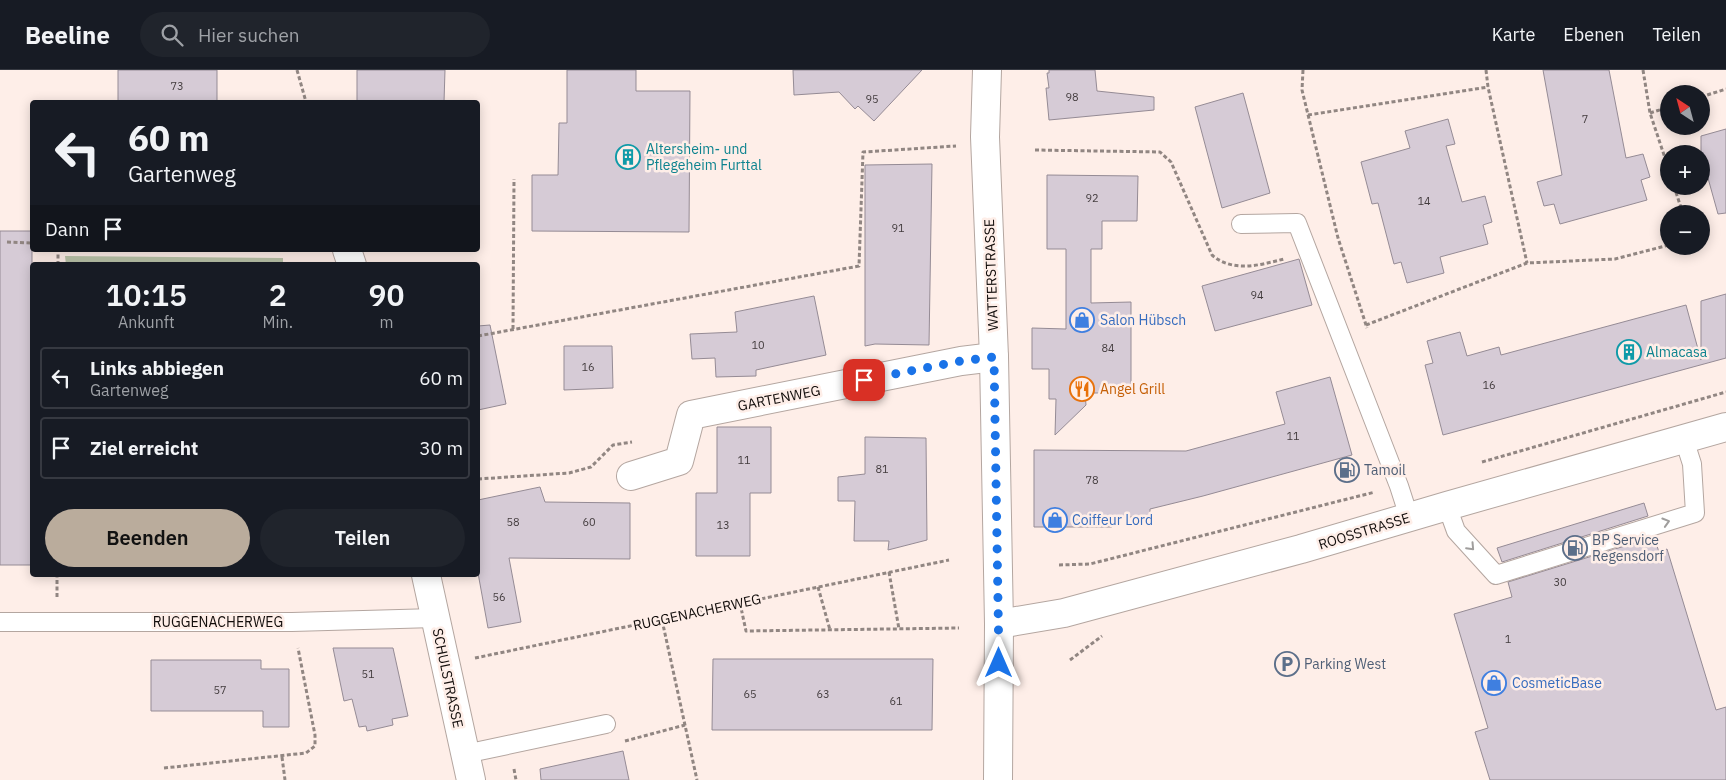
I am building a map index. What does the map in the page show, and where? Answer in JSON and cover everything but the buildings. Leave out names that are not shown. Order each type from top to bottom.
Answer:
[{"type":"street","name":"WATTERSTRASSE","points":[[987,70],[985,137],[994,357],[999,624],[998,780]]},
{"type":"street","name":"GARTENWEG","points":[[631,476],[679,461],[691,416],[961,361],[994,357]]},
{"type":"street","name":"ROOSSTRASSE","points":[[999,624],[1064,612],[1301,549],[1726,427]]},
{"type":"street","name":"SCHULSTRASSE","points":[[426,577],[468,767]]},
{"type":"lane","points":[[1241,224],[1297,223],[1399,486],[1409,517]]},
{"type":"lane","points":[[1447,506],[1456,531],[1496,575],[1695,513],[1692,464],[1684,439]]},
{"type":"lane","name":"RUGGENACHERWEG","points":[[0,622],[292,622],[435,618]]},
{"type":"lane","points":[[468,767],[606,724]]},
{"type":"path","points":[[297,70],[305,100]]},
{"type":"path","points":[[1303,70],[1302,90],[1338,238],[1369,334]]},
{"type":"path","points":[[1486,70],[1488,88],[1527,263]]},
{"type":"path","points":[[1643,70],[1650,113],[1661,145]]},
{"type":"path","points":[[1308,115],[1488,88]]},
{"type":"path","points":[[1710,94],[1726,89]]},
{"type":"path","points":[[1650,113],[1660,110]]},
{"type":"path","points":[[480,336],[859,266],[863,152],[961,146]]},
{"type":"path","points":[[1035,150],[1160,152],[1171,162],[1212,255],[1220,262],[1248,267],[1309,254]]},
{"type":"path","points":[[513,329],[514,179]]},
{"type":"path","points":[[7,242],[30,243]]},
{"type":"path","points":[[1366,325],[1527,263],[1615,259],[1660,247]]},
{"type":"path","points":[[480,479],[569,473],[591,467],[613,445],[641,440]]},
{"type":"path","name":"RUGGENACHERWEG","points":[[446,664],[948,560]]},
{"type":"path","points":[[889,572],[899,629]]},
{"type":"path","points":[[818,587],[830,630]]},
{"type":"path","points":[[740,603],[746,631],[959,628]]},
{"type":"path","points":[[662,620],[697,780]]},
{"type":"path","points":[[164,768],[282,757],[306,753],[315,746],[315,735],[292,622]]},
{"type":"path","points":[[282,757],[285,780]]},
{"type":"green space","points":[[65,256],[283,258],[283,262],[66,262]]},
{"type":"place","name":"Altersheim- und Pflegeheim Furttal","points":[[628,157]]},
{"type":"place","name":"Salon Hübsch","points":[[1082,320]]},
{"type":"place","name":"Almacasa","points":[[1629,352]]},
{"type":"place","name":"Angel Grill","points":[[1082,389]]},
{"type":"place","name":"Tamoil","points":[[1347,470]]},
{"type":"place","name":"Coiffeur Lord","points":[[1055,520]]},
{"type":"place","name":"BP Service Regensdorf","points":[[1575,548]]},
{"type":"place","name":"Parking West","points":[[1287,664]]},
{"type":"place","name":"CosmeticBase","points":[[1494,683]]},
{"type":"route","points":[[864,380],[961,361],[994,357],[999,663]]}]
